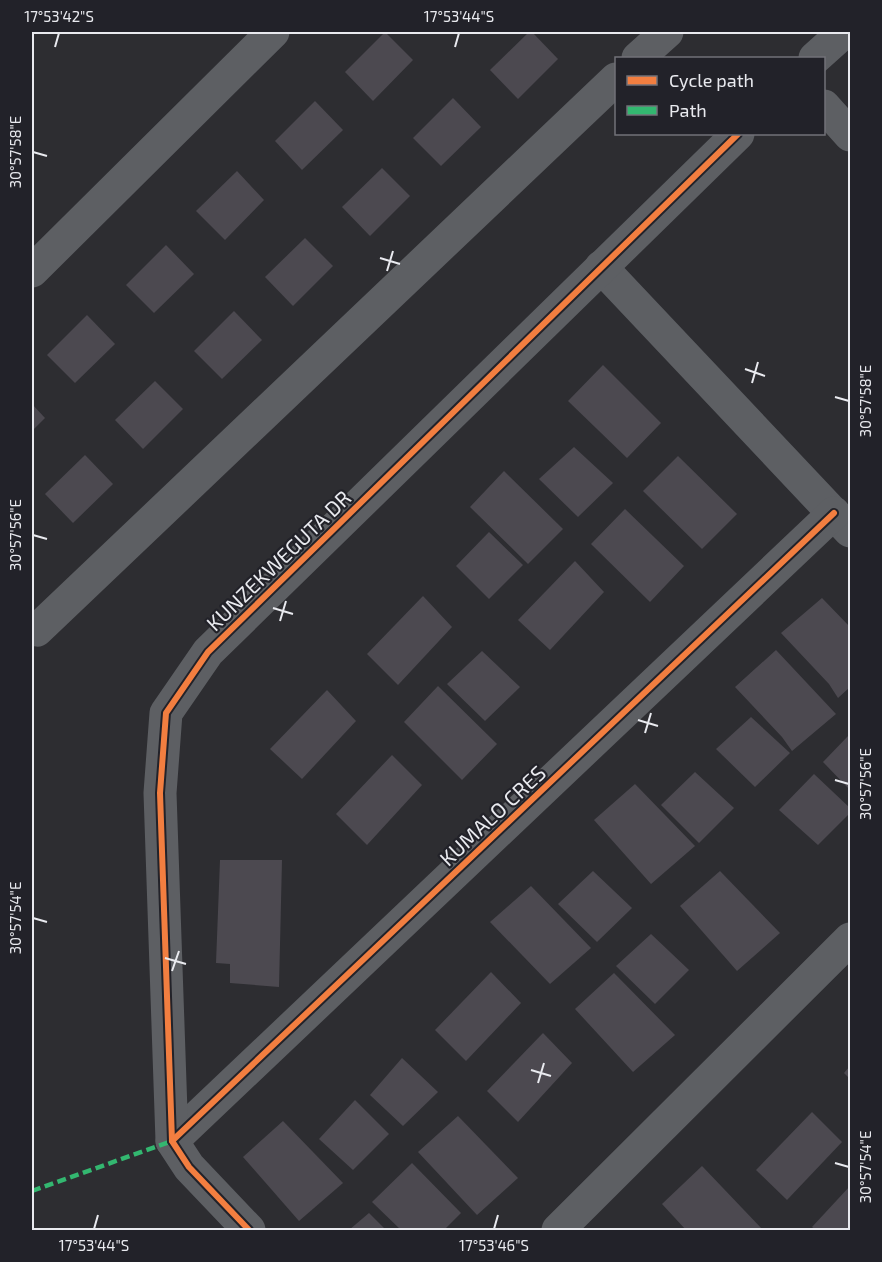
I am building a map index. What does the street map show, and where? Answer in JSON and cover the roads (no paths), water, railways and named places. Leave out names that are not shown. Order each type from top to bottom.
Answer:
[{"type":"street","points":[[32,271],[273,32]]},
{"type":"street","points":[[639,57],[667,32]]},
{"type":"street","points":[[816,57],[844,32]]},
{"type":"street","points":[[32,628],[37,630],[615,80]]},
{"type":"street","points":[[825,107],[850,135]]},
{"type":"street","name":"KUNZEKWEGUTA DR","points":[[172,1141],[160,793],[166,713],[208,652],[737,135]]},
{"type":"street","points":[[601,267],[842,522]]},
{"type":"street","name":"KUMALO CRES","points":[[172,1141],[842,522]]},
{"type":"street","points":[[558,1230],[850,939]]},
{"type":"street","points":[[172,1141],[189,1167],[249,1230]]}]
